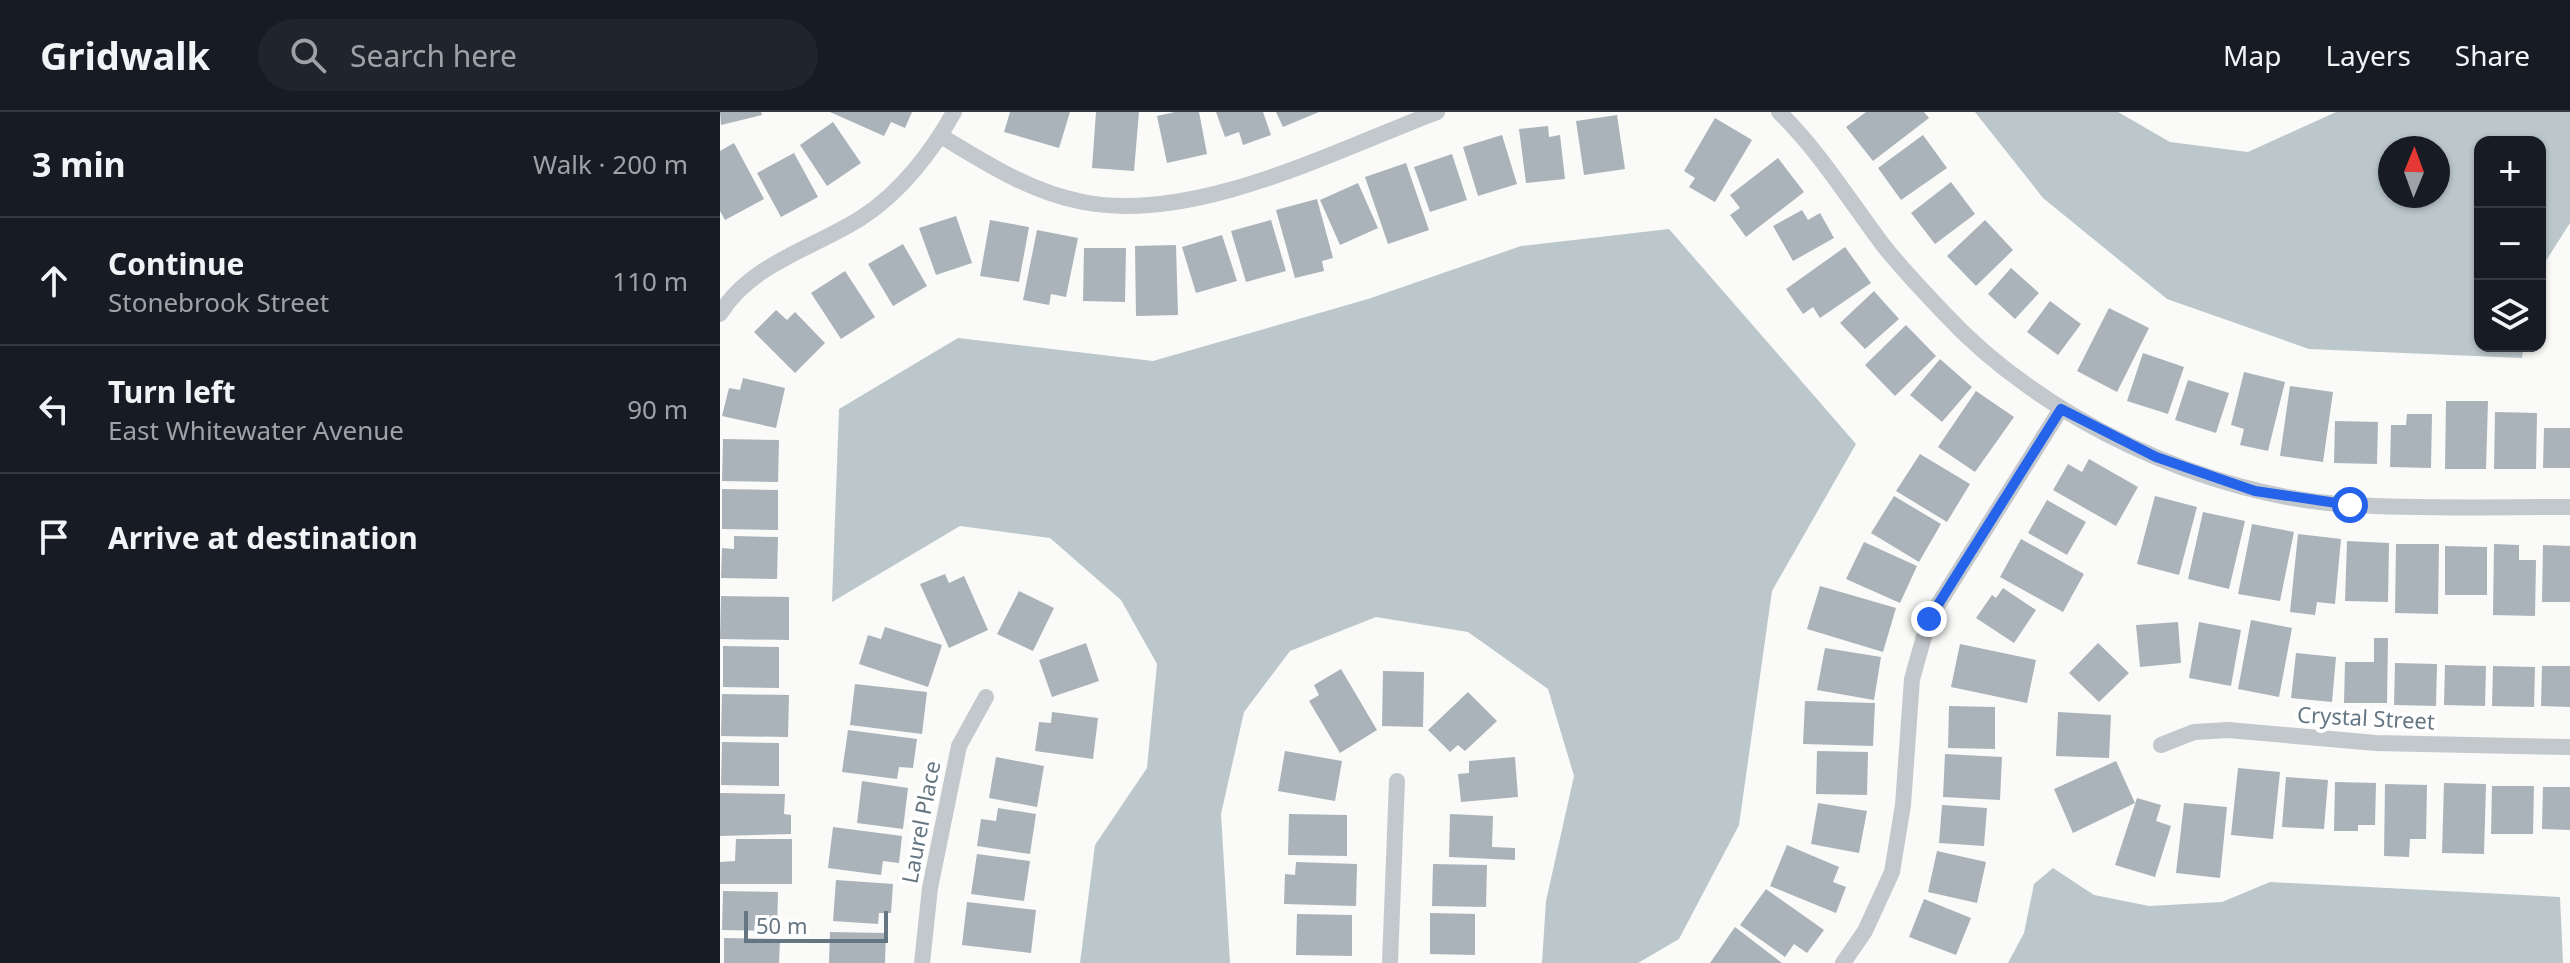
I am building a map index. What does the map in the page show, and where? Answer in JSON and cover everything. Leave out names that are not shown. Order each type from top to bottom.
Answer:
[{"type":"street","points":[[723,303],[755,275],[862,217],[899,187],[941,136],[954,112]]},
{"type":"street","points":[[941,136],[1014,180],[1083,203],[1142,206],[1219,195],[1437,112]]},
{"type":"street","points":[[1779,112],[1810,142],[1885,247],[1947,316],[2061,409],[2156,457],[2255,491],[2350,505],[2570,507]]},
{"type":"street","points":[[1843,963],[1865,931],[1892,872],[1903,805],[1912,679],[1929,619],[2061,409]]},
{"type":"street","name":"Laurel Place","points":[[922,963],[930,888],[959,746],[986,697]]},
{"type":"street","name":"Crystal Street","points":[[2161,745],[2194,732],[2228,730],[2376,743],[2570,747]]},
{"type":"street","points":[[1390,963],[1397,781]]},
{"type":"shaded area","points":[[1975,112],[2118,112],[2170,142],[2248,152],[2336,112],[2570,112],[2570,223],[2546,261],[2546,136],[2474,136],[2474,352],[2523,352],[2522,358],[2309,349],[2167,299],[2043,198]]},
{"type":"shaded area","points":[[1669,229],[1856,444],[1772,591],[1739,825],[1679,939],[1638,963],[1542,963],[1546,901],[1574,776],[1548,689],[1468,632],[1376,617],[1290,651],[1244,712],[1221,814],[1230,963],[1080,963],[1095,845],[1147,768],[1157,664],[1121,600],[1050,538],[960,526],[832,602],[839,409],[958,338],[1153,361],[1368,299],[1521,246]]},
{"type":"shaded area","points":[[2053,868],[2094,895],[2149,906],[2222,902],[2270,882],[2560,897],[2563,963],[2008,963],[2024,933],[2034,884]]},
{"type":"building","points":[[720,112],[761,112],[762,115],[721,125]]},
{"type":"building","points":[[830,112],[912,112],[905,128],[891,122],[884,136]]},
{"type":"building","points":[[1010,112],[1070,112],[1059,148],[1004,132]]},
{"type":"building","points":[[1096,112],[1139,112],[1134,171],[1092,168]]},
{"type":"building","points":[[1199,112],[1207,154],[1167,163],[1157,116]]},
{"type":"building","points":[[1216,112],[1263,112],[1271,135],[1243,145],[1239,132],[1225,137]]},
{"type":"building","points":[[1276,112],[1319,112],[1283,127]]},
{"type":"building","points":[[1866,112],[1924,112],[1929,118],[1873,161],[1846,127]]},
{"type":"building","points":[[1617,115],[1625,169],[1584,175],[1576,121]]},
{"type":"building","points":[[1715,118],[1752,140],[1715,202],[1689,187],[1695,178],[1684,171]]},
{"type":"building","points":[[833,122],[861,163],[827,186],[800,145]]},
{"type":"building","points":[[1548,126],[1549,137],[1560,135],[1565,179],[1526,183],[1519,129]]},
{"type":"building","points":[[1502,135],[1517,184],[1478,196],[1463,147]]},
{"type":"building","points":[[1923,135],[1947,168],[1901,200],[1878,168]]},
{"type":"building","points":[[734,143],[764,199],[725,220],[720,211],[720,151]]},
{"type":"building","points":[[794,153],[818,197],[781,217],[757,173]]},
{"type":"building","points":[[1452,154],[1467,200],[1430,212],[1414,167]]},
{"type":"building","points":[[1778,158],[1804,192],[1746,237],[1730,215],[1740,208],[1730,195]]},
{"type":"building","points":[[1406,163],[1429,230],[1388,244],[1365,177]]},
{"type":"building","points":[[1951,182],[1975,214],[1935,244],[1911,213]]},
{"type":"building","points":[[1358,183],[1378,228],[1340,245],[1320,200]]},
{"type":"building","points":[[1317,199],[1333,258],[1322,261],[1324,271],[1295,278],[1276,210]]},
{"type":"building","points":[[1802,210],[1808,220],[1820,213],[1834,238],[1793,261],[1773,226]]},
{"type":"building","points":[[956,216],[972,263],[936,275],[919,228]]},
{"type":"building","points":[[990,220],[1029,227],[1019,282],[980,276]]},
{"type":"building","points":[[1271,220],[1286,271],[1246,282],[1231,231]]},
{"type":"building","points":[[1985,220],[2013,250],[1976,286],[1947,256]]},
{"type":"building","points":[[1037,230],[1078,238],[1066,297],[1051,294],[1049,305],[1023,300]]},
{"type":"building","points":[[1222,235],[1237,281],[1196,293],[1182,247]]},
{"type":"building","points":[[903,244],[927,286],[893,306],[868,264]]},
{"type":"building","points":[[1176,245],[1178,315],[1136,316],[1135,246]]},
{"type":"building","points":[[1845,247],[1871,283],[1820,318],[1813,307],[1803,314],[1786,289]]},
{"type":"building","points":[[1084,248],[1126,248],[1125,302],[1083,301]]},
{"type":"building","points":[[2011,268],[2039,293],[2015,319],[1988,294]]},
{"type":"building","points":[[845,271],[875,317],[841,339],[811,293]]},
{"type":"building","points":[[1874,291],[1899,319],[1865,349],[1840,323]]},
{"type":"building","points":[[2050,301],[2081,324],[2058,355],[2027,332]]},
{"type":"building","points":[[2109,308],[2149,328],[2117,392],[2077,371]]},
{"type":"building","points":[[776,310],[787,320],[795,312],[825,343],[795,373],[754,332]]},
{"type":"building","points":[[1906,325],[1936,356],[1895,396],[1865,365]]},
{"type":"building","points":[[2143,353],[2184,367],[2168,414],[2127,401]]},
{"type":"building","points":[[1940,359],[1972,387],[1942,422],[1910,395]]},
{"type":"building","points":[[2244,372],[2285,382],[2268,451],[2240,445],[2244,429],[2231,425]]},
{"type":"building","points":[[743,378],[785,388],[776,428],[722,416],[729,388],[740,390]]},
{"type":"building","points":[[2188,380],[2229,393],[2216,433],[2175,420]]},
{"type":"building","points":[[2290,386],[2333,392],[2323,462],[2280,456]]},
{"type":"building","points":[[1976,391],[2014,417],[1975,472],[1938,447]]},
{"type":"building","points":[[2446,401],[2488,401],[2486,469],[2445,469]]},
{"type":"building","points":[[2495,412],[2537,413],[2536,469],[2494,469]]},
{"type":"building","points":[[2407,414],[2432,414],[2431,468],[2390,467],[2391,425],[2406,425]]},
{"type":"building","points":[[2335,421],[2378,422],[2377,464],[2334,463]]},
{"type":"building","points":[[2544,428],[2570,428],[2570,468],[2543,468]]},
{"type":"building","points":[[723,439],[779,440],[778,482],[722,481]]},
{"type":"building","points":[[1920,454],[1970,484],[1947,522],[1896,491]]},
{"type":"building","points":[[2089,459],[2138,487],[2116,526],[2053,490],[2068,464],[2082,472]]},
{"type":"building","points":[[722,489],[778,490],[778,530],[722,529]]},
{"type":"building","points":[[1894,496],[1941,524],[1919,562],[1871,533]]},
{"type":"building","points":[[2155,496],[2197,507],[2179,575],[2137,564]]},
{"type":"building","points":[[2047,500],[2086,522],[2067,555],[2028,533]]},
{"type":"building","points":[[2203,512],[2245,521],[2229,589],[2188,579]]},
{"type":"building","points":[[2252,524],[2294,532],[2280,601],[2238,594]]},
{"type":"building","points":[[2298,534],[2341,539],[2335,604],[2317,602],[2315,615],[2290,612]]},
{"type":"building","points":[[734,536],[778,537],[777,579],[721,578],[722,548],[734,549]]},
{"type":"building","points":[[2021,539],[2084,574],[2063,612],[2000,577]]},
{"type":"building","points":[[2347,541],[2389,543],[2388,602],[2345,601]]},
{"type":"building","points":[[1864,542],[1917,566],[1900,603],[1846,579]]},
{"type":"building","points":[[2396,544],[2439,544],[2438,614],[2395,613]]},
{"type":"building","points":[[2494,544],[2519,545],[2519,560],[2536,560],[2535,616],[2493,615]]},
{"type":"building","points":[[2543,545],[2570,546],[2570,602],[2542,602]]},
{"type":"building","points":[[2445,546],[2487,547],[2487,595],[2445,595]]},
{"type":"building","points":[[945,574],[949,583],[964,576],[988,630],[949,648],[920,584]]},
{"type":"building","points":[[1820,586],[1896,608],[1883,652],[1807,629]]},
{"type":"building","points":[[2003,588],[2036,610],[2014,643],[1976,618],[1992,595],[1996,598]]},
{"type":"building","points":[[1019,591],[1054,608],[1033,651],[997,634]]},
{"type":"building","points":[[721,596],[789,597],[789,640],[720,639]]},
{"type":"building","points":[[2251,620],[2292,628],[2279,697],[2238,689]]},
{"type":"building","points":[[2178,622],[2181,663],[2140,667],[2136,625]]},
{"type":"building","points":[[2199,622],[2241,630],[2231,686],[2189,678]]},
{"type":"building","points":[[885,627],[942,645],[928,687],[859,664],[868,635],[881,639]]},
{"type":"building","points":[[2374,638],[2388,638],[2387,703],[2344,703],[2345,662],[2374,662]]},
{"type":"building","points":[[1086,643],[1099,681],[1052,697],[1039,660]]},
{"type":"building","points":[[2098,643],[2129,673],[2099,702],[2069,673]]},
{"type":"building","points":[[1960,644],[2036,660],[2027,703],[1951,687]]},
{"type":"building","points":[[723,646],[779,647],[779,688],[723,687]]},
{"type":"building","points":[[1825,648],[1881,657],[1874,700],[1817,690]]},
{"type":"building","points":[[2296,653],[2336,657],[2332,702],[2291,698]]},
{"type":"building","points":[[2395,663],[2437,664],[2436,706],[2394,705]]},
{"type":"building","points":[[2445,665],[2486,666],[2485,706],[2444,705]]},
{"type":"building","points":[[2493,666],[2535,667],[2534,707],[2492,706]]},
{"type":"building","points":[[2542,666],[2570,666],[2570,707],[2541,706]]},
{"type":"building","points":[[1341,669],[1377,730],[1340,753],[1309,701],[1319,695],[1314,685]]},
{"type":"building","points":[[1383,671],[1424,672],[1423,727],[1382,726]]},
{"type":"building","points":[[855,684],[927,692],[922,734],[850,725]]},
{"type":"building","points":[[1468,692],[1497,721],[1465,751],[1458,745],[1450,752],[1428,730]]},
{"type":"building","points":[[722,694],[789,695],[788,737],[721,736]]},
{"type":"building","points":[[1805,701],[1875,703],[1873,746],[1803,744]]},
{"type":"building","points":[[1949,706],[1995,707],[1995,749],[1948,748]]},
{"type":"building","points":[[1052,712],[1098,718],[1093,759],[1035,751],[1039,722],[1051,723]]},
{"type":"building","points":[[2058,712],[2111,715],[2109,758],[2056,756]]},
{"type":"building","points":[[848,730],[917,739],[913,768],[899,767],[897,779],[842,772]]},
{"type":"building","points":[[722,742],[779,743],[779,786],[721,785]]},
{"type":"building","points":[[1285,751],[1342,761],[1335,801],[1278,791]]},
{"type":"building","points":[[1817,751],[1868,752],[1867,795],[1816,794]]},
{"type":"building","points":[[1945,754],[2002,757],[2000,800],[1943,797]]},
{"type":"building","points":[[996,757],[1044,766],[1037,807],[989,798]]},
{"type":"building","points":[[1515,757],[1518,797],[1461,802],[1458,774],[1469,773],[1469,761]]},
{"type":"building","points":[[2116,761],[2135,803],[2073,833],[2054,789]]},
{"type":"building","points":[[2238,768],[2280,772],[2273,839],[2231,835]]},
{"type":"building","points":[[2286,777],[2328,780],[2324,829],[2282,827]]},
{"type":"building","points":[[862,781],[908,788],[903,829],[857,823]]},
{"type":"building","points":[[2335,782],[2376,783],[2375,825],[2358,825],[2358,831],[2334,831]]},
{"type":"building","points":[[2444,783],[2486,784],[2484,854],[2442,853]]},
{"type":"building","points":[[2385,784],[2427,785],[2426,839],[2410,839],[2409,857],[2384,856]]},
{"type":"building","points":[[2492,786],[2534,786],[2533,834],[2491,834]]},
{"type":"building","points":[[2543,787],[2570,787],[2570,830],[2542,829]]},
{"type":"building","points":[[720,793],[785,794],[784,814],[791,815],[791,834],[720,836]]},
{"type":"building","points":[[2137,798],[2161,805],[2156,821],[2171,826],[2155,877],[2115,865]]},
{"type":"building","points":[[1818,803],[1867,811],[1859,853],[1811,844]]},
{"type":"building","points":[[2184,803],[2227,807],[2220,878],[2176,873]]},
{"type":"building","points":[[1942,805],[1987,808],[1984,846],[1939,843]]},
{"type":"building","points":[[998,808],[1036,814],[1030,854],[977,846],[981,819],[996,821]]},
{"type":"building","points":[[1289,814],[1347,815],[1347,856],[1288,855]]},
{"type":"building","points":[[1450,814],[1493,816],[1492,847],[1515,848],[1515,860],[1449,857]]},
{"type":"building","points":[[833,827],[902,836],[899,863],[883,861],[881,875],[828,868]]},
{"type":"building","points":[[736,839],[792,839],[792,884],[720,884],[720,862],[735,861]]},
{"type":"building","points":[[1787,845],[1839,867],[1833,882],[1846,887],[1836,913],[1770,886]]},
{"type":"building","points":[[1937,851],[1986,862],[1977,903],[1928,892]]},
{"type":"building","points":[[977,854],[1030,861],[1024,901],[971,894]]},
{"type":"building","points":[[1296,862],[1357,864],[1356,906],[1284,904],[1285,874],[1295,875]]},
{"type":"building","points":[[1433,864],[1487,865],[1486,907],[1432,906]]},
{"type":"building","points":[[836,880],[893,884],[891,913],[879,913],[878,924],[833,921]]},
{"type":"building","points":[[1766,889],[1824,930],[1807,953],[1794,944],[1785,957],[1740,925]]},
{"type":"building","points":[[723,891],[778,892],[777,931],[722,930]]},
{"type":"building","points":[[1924,899],[1971,918],[1956,955],[1909,937]]},
{"type":"building","points":[[967,902],[1036,910],[1031,953],[962,945]]},
{"type":"building","points":[[1430,913],[1475,914],[1475,955],[1430,954]]},
{"type":"building","points":[[1297,914],[1352,915],[1352,956],[1296,955]]},
{"type":"building","points":[[1735,927],[1782,963],[1710,963]]},
{"type":"building","points":[[830,932],[886,933],[885,963],[829,963]]},
{"type":"building","points":[[724,938],[780,939],[779,963],[724,963]]},
{"type":"route","points":[[1929,619],[1974,542],[2061,409],[2156,457],[2255,491],[2350,505]]}]
